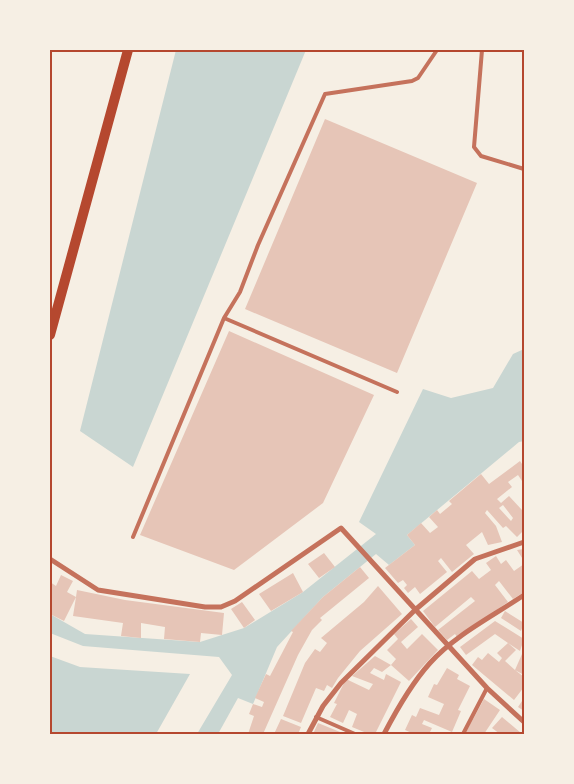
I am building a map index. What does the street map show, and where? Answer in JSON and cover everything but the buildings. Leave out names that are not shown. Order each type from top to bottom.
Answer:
[{"type":"main road","points":[[50,335],[128,50]]},
{"type":"street","points":[[50,559],[98,590],[205,607],[221,607],[235,601],[341,528],[487,688],[524,722]]},
{"type":"street","points":[[308,734],[323,706],[361,660],[415,610],[475,559],[524,542]]},
{"type":"street","points":[[384,734],[413,684],[431,662],[449,645],[524,595]]},
{"type":"lane","points":[[133,537],[224,318],[240,292],[258,245],[326,94],[412,81],[418,78],[437,50]]},
{"type":"lane","points":[[482,50],[474,147],[481,156],[524,169]]},
{"type":"lane","points":[[224,318],[397,392]]},
{"type":"lane","points":[[463,734],[487,688]]},
{"type":"lane","points":[[316,717],[355,734]]},
{"type":"shaded area","points":[[176,50],[306,50],[133,467],[80,431]]},
{"type":"shaded area","points":[[524,349],[524,441],[519,442],[407,535],[415,545],[389,565],[376,554],[323,597],[277,647],[253,704],[238,698],[218,734],[197,734],[232,675],[219,657],[83,646],[50,633],[50,614],[85,634],[200,642],[244,628],[303,592],[376,534],[359,522],[423,389],[451,398],[493,388],[513,354]]},
{"type":"shaded area","points":[[50,656],[80,667],[190,674],[156,734],[50,734]]}]
